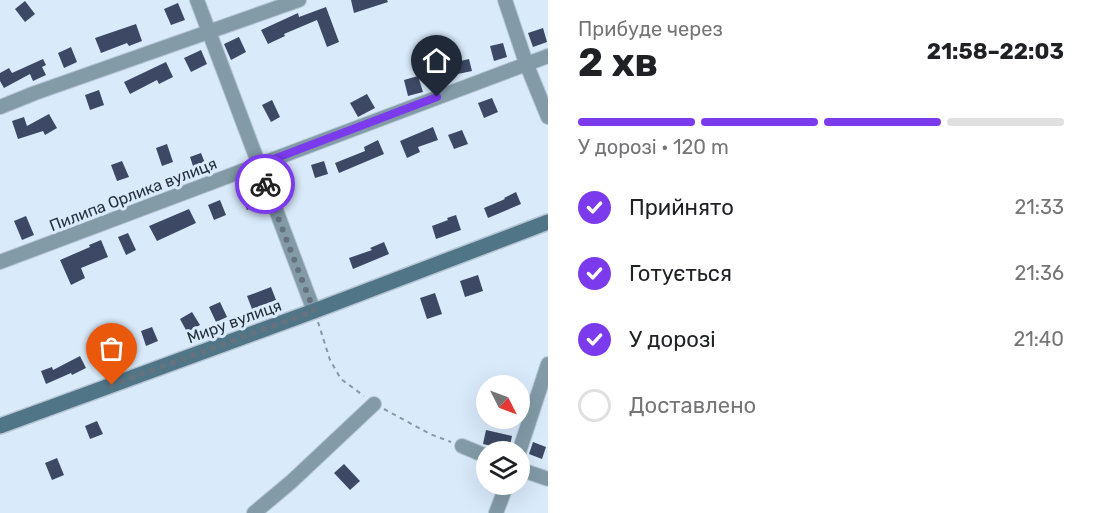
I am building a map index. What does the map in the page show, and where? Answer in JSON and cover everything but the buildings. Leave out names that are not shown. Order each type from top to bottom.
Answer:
[{"type":"street","points":[[197,0],[314,311]]},
{"type":"street","points":[[0,107],[299,0]]},
{"type":"street","points":[[505,0],[526,63],[548,117]]},
{"type":"street","name":"Пилипа Орлика вулиця","points":[[0,262],[548,56]]},
{"type":"street","name":"Миру вулиця","points":[[0,426],[548,222]]},
{"type":"street","points":[[523,441],[548,364]]},
{"type":"street","points":[[255,513],[374,404]]},
{"type":"street","points":[[462,446],[476,452]]},
{"type":"street","points":[[530,473],[548,479]]},
{"type":"street","points":[[496,513],[503,495]]},
{"type":"way so far","points":[[112,385],[314,311],[265,184]]},
{"type":"route","points":[[265,184],[258,165],[437,97]]}]
